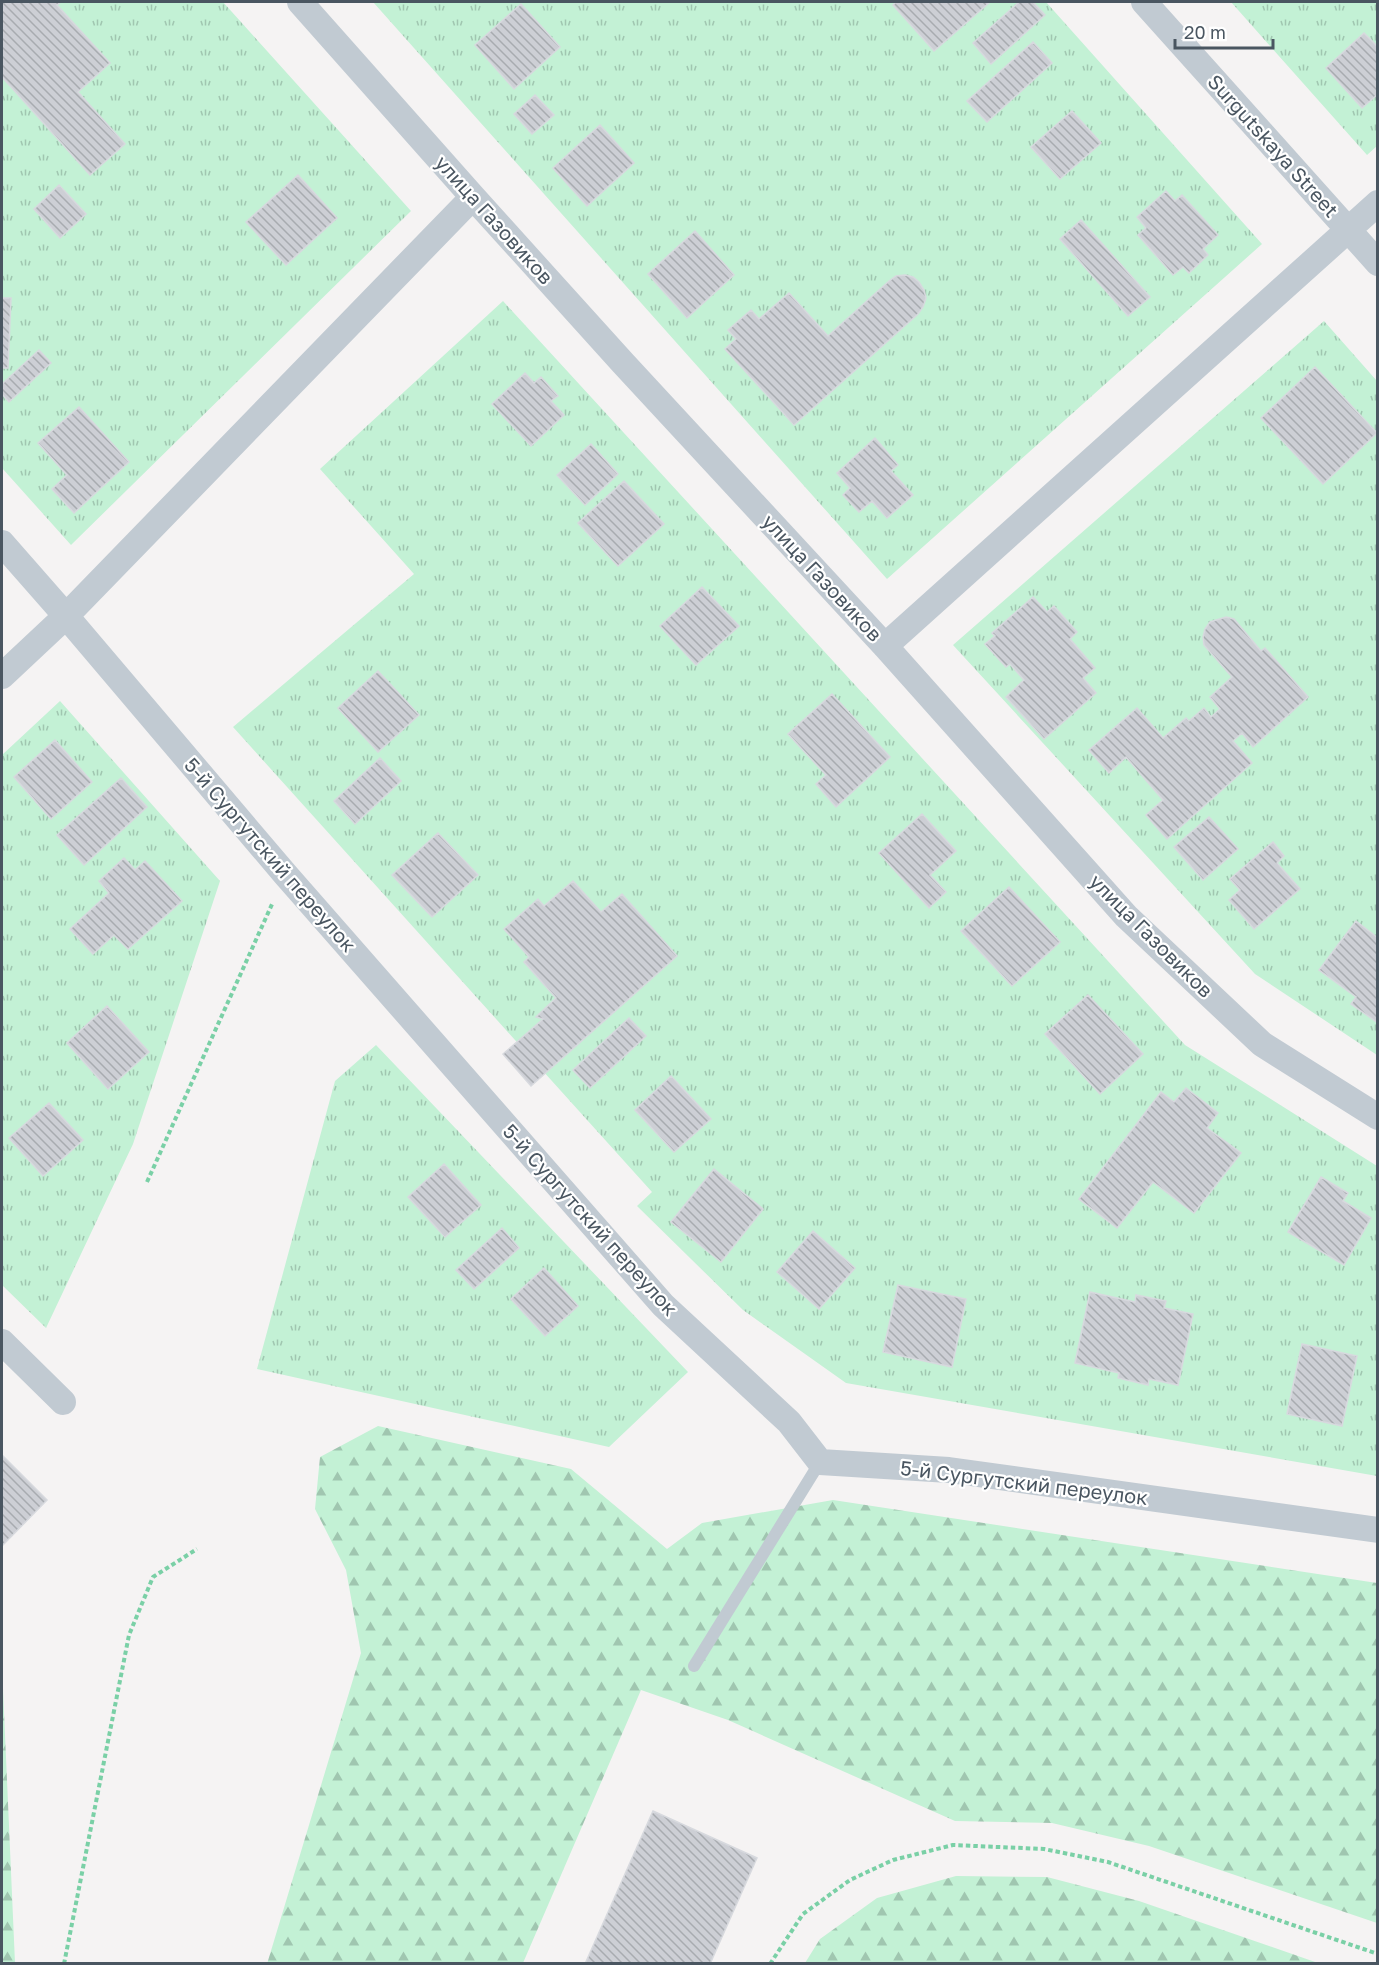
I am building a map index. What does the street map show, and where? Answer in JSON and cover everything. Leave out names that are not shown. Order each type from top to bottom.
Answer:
[{"type":"street","name":"улица Газовиков","points":[[300,2],[623,363],[885,646],[1126,916],[1262,1044],[1377,1117]]},
{"type":"street","name":"Surgutskaya Street","points":[[1144,2],[1377,263]]},
{"type":"street","points":[[2,675],[66,616],[473,197]]},
{"type":"street","points":[[885,646],[1377,203]]},
{"type":"street","name":"5-й Сургутский переулок","points":[[2,543],[285,874],[663,1305],[789,1422],[820,1462],[949,1470],[1377,1530]]},
{"type":"street","points":[[2,1342],[63,1402]]},
{"type":"lane","points":[[694,1666],[820,1462]]},
{"type":"path","points":[[147,1182],[285,874]]},
{"type":"path","points":[[64,1964],[129,1635],[153,1577],[196,1549]]},
{"type":"path","points":[[770,1964],[803,1914],[850,1880],[893,1860],[953,1845],[1044,1849],[1108,1863],[1377,1954]]},
{"type":"green space","points":[[2,2],[223,2],[411,211],[71,545],[2,468]]},
{"type":"green space","points":[[373,2],[1046,2],[1262,244],[887,579]]},
{"type":"green space","points":[[1231,2],[1377,2],[1377,146],[1367,155]]},
{"type":"green space","points":[[503,301],[1185,1045],[1377,1166],[1377,1476],[846,1383],[743,1310],[637,1206],[652,1192],[233,727],[414,574],[320,469]]},
{"type":"green space","points":[[1324,321],[1377,381],[1377,1055],[1255,974],[953,645]]},
{"type":"green space","points":[[60,701],[220,881],[133,1144],[46,1328],[2,1285],[2,755]]},
{"type":"green space","points":[[376,1045],[688,1372],[609,1447],[257,1369],[335,1081]]},
{"type":"green space","points":[[378,1426],[571,1469],[667,1549],[702,1523],[833,1500],[1377,1583],[1377,1923],[1149,1846],[1052,1823],[955,1821],[728,1720],[641,1690],[523,1963],[267,1964],[361,1653],[346,1570],[315,1509],[320,1457]]},
{"type":"green space","points":[[2,1666],[15,1963],[15,1964],[2,1963]]},
{"type":"green space","points":[[956,1876],[1047,1877],[1139,1901],[1318,1963],[805,1963],[820,1939],[877,1898]]},
{"type":"building","points":[[2,2],[61,2],[57,5],[110,63],[78,92],[125,144],[90,175],[2,77]]},
{"type":"building","points":[[896,2],[990,2],[934,51],[893,5]]},
{"type":"building","points":[[1019,2],[1033,2],[1045,15],[991,64],[973,43]]},
{"type":"building","points":[[521,4],[560,47],[514,89],[475,45]]},
{"type":"building","points":[[1364,33],[1378,47],[1378,94],[1362,108],[1326,68]]},
{"type":"building","points":[[1033,42],[1052,63],[987,122],[967,101]]},
{"type":"building","points":[[535,95],[554,115],[532,134],[514,114]]},
{"type":"building","points":[[1072,111],[1101,143],[1060,179],[1031,147]]},
{"type":"building","points":[[600,125],[634,163],[587,206],[553,168]]},
{"type":"building","points":[[298,175],[337,218],[286,265],[246,222]]},
{"type":"building","points":[[59,185],[86,214],[60,238],[34,209]]},
{"type":"building","points":[[1166,191],[1175,201],[1182,195],[1218,235],[1203,249],[1208,255],[1189,273],[1183,267],[1173,275],[1138,235],[1146,228],[1137,217]]},
{"type":"building","points":[[1081,220],[1150,297],[1128,316],[1060,239]]},
{"type":"building","points":[[695,231],[734,275],[687,318],[648,274]]},
{"type":"building","points":[[896,276],[913,277],[924,290],[926,298],[918,314],[794,425],[725,349],[736,339],[728,330],[751,310],[759,319],[789,293],[828,336],[889,281]]},
{"type":"building","points":[[2,298],[11,298],[8,368],[2,368]]},
{"type":"building","points":[[39,350],[51,363],[9,402],[2,394],[2,384]]},
{"type":"building","points":[[1315,367],[1377,433],[1323,484],[1261,418]]},
{"type":"building","points":[[525,373],[534,383],[541,377],[558,396],[551,401],[564,415],[531,446],[492,404]]},
{"type":"building","points":[[79,407],[129,462],[74,513],[52,489],[67,475],[38,443]]},
{"type":"building","points":[[875,438],[898,465],[891,471],[913,495],[887,518],[872,501],[859,512],[843,495],[850,488],[837,473]]},
{"type":"building","points":[[591,444],[618,474],[585,505],[557,475]]},
{"type":"building","points":[[624,481],[664,524],[618,566],[578,523]]},
{"type":"building","points":[[702,587],[739,626],[696,665],[660,626]]},
{"type":"building","points":[[1033,597],[1047,612],[1054,606],[1077,632],[1070,639],[1095,668],[1083,678],[1096,693],[1044,739],[1006,697],[1024,680],[1010,664],[1006,667],[985,644],[995,636],[992,633]]},
{"type":"building","points":[[1226,617],[1234,619],[1261,651],[1265,648],[1308,697],[1253,747],[1242,733],[1233,741],[1252,763],[1167,839],[1146,815],[1163,800],[1126,757],[1109,773],[1089,750],[1137,708],[1163,738],[1186,718],[1189,721],[1204,708],[1211,717],[1220,709],[1210,697],[1232,677],[1204,645],[1203,637],[1210,622]]},
{"type":"building","points":[[378,671],[419,715],[378,752],[338,708]]},
{"type":"building","points":[[832,694],[890,757],[836,807],[816,784],[826,775],[788,734]]},
{"type":"building","points":[[55,740],[92,782],[51,819],[14,777]]},
{"type":"building","points":[[380,758],[401,781],[355,824],[334,801]]},
{"type":"building","points":[[121,778],[147,807],[84,865],[57,835]]},
{"type":"building","points":[[922,814],[956,851],[930,875],[946,892],[929,908],[879,853]]},
{"type":"building","points":[[1209,817],[1238,849],[1203,880],[1174,847]]},
{"type":"building","points":[[438,833],[478,875],[432,917],[392,875]]},
{"type":"building","points":[[1273,842],[1284,856],[1277,863],[1300,889],[1254,929],[1229,900],[1240,890],[1230,879]]},
{"type":"building","points":[[124,858],[135,870],[145,861],[182,901],[128,949],[114,935],[93,954],[70,929],[109,893],[99,881]]},
{"type":"building","points":[[573,881],[601,912],[622,894],[677,956],[531,1086],[503,1054],[543,1019],[536,1017],[556,998],[524,962],[529,957],[504,929],[538,899],[544,906]]},
{"type":"building","points":[[1009,887],[1060,942],[1012,986],[961,931]]},
{"type":"building","points":[[1356,921],[1378,938],[1378,1023],[1351,1004],[1356,997],[1319,970]]},
{"type":"building","points":[[1088,995],[1143,1054],[1100,1094],[1045,1034]]},
{"type":"building","points":[[107,1006],[149,1052],[108,1089],[67,1043]]},
{"type":"building","points":[[629,1018],[646,1036],[590,1088],[573,1070]]},
{"type":"building","points":[[671,1076],[711,1119],[674,1152],[635,1110]]},
{"type":"building","points":[[1186,1088],[1218,1113],[1207,1128],[1241,1153],[1194,1213],[1153,1182],[1117,1228],[1079,1199],[1161,1092],[1174,1102]]},
{"type":"building","points":[[49,1103],[83,1140],[43,1176],[9,1138]]},
{"type":"building","points":[[444,1164],[481,1205],[445,1237],[408,1197]]},
{"type":"building","points":[[714,1169],[763,1209],[721,1262],[671,1222]]},
{"type":"building","points":[[1321,1177],[1348,1193],[1343,1201],[1371,1218],[1344,1265],[1288,1232]]},
{"type":"building","points":[[502,1228],[519,1248],[474,1289],[456,1270]]},
{"type":"building","points":[[813,1231],[855,1268],[819,1309],[777,1272]]},
{"type":"building","points":[[544,1268],[578,1306],[545,1336],[511,1299]]},
{"type":"building","points":[[898,1285],[966,1299],[952,1367],[883,1352]]},
{"type":"building","points":[[1090,1292],[1135,1302],[1136,1295],[1166,1301],[1164,1308],[1193,1314],[1178,1385],[1149,1379],[1148,1385],[1118,1378],[1119,1373],[1075,1363]]},
{"type":"building","points":[[1302,1344],[1357,1356],[1342,1426],[1287,1414]]},
{"type":"building","points":[[2,1455],[47,1500],[2,1546]]},
{"type":"building","points":[[653,1811],[757,1858],[710,1964],[585,1964]]}]
